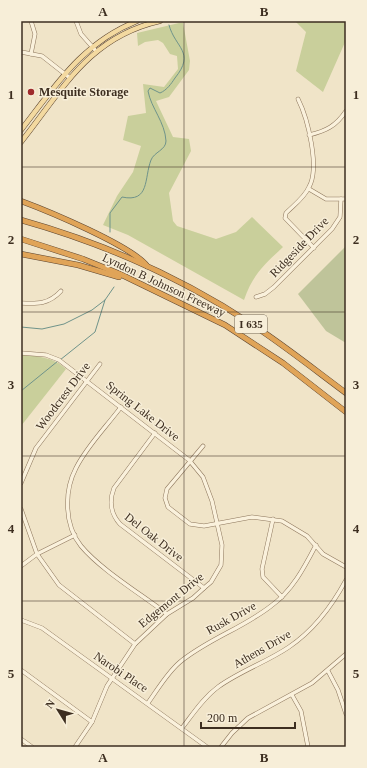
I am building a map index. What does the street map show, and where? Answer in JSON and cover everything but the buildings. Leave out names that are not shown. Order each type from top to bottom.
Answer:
[{"type":"highway","points":[[21,201],[104,238],[142,259],[148,267]]},
{"type":"highway","name":"Lyndon B Johnson Freeway","points":[[21,220],[93,244],[148,267],[214,301],[253,325],[346,393]]},
{"type":"highway","name":"Lyndon B Johnson Freeway","points":[[21,239],[104,267],[225,325],[283,364],[346,412]]},
{"type":"highway","points":[[21,254],[90,268],[119,277],[171,298]]},
{"type":"main road","points":[[21,130],[64,74],[92,46],[110,34],[137,21]]},
{"type":"main road","points":[[21,142],[70,78],[96,51],[126,32],[144,23],[160,21]]},
{"type":"street","points":[[31,21],[35,34],[31,54]]},
{"type":"street","points":[[76,21],[82,34],[96,51]]},
{"type":"street","points":[[21,52],[42,56],[70,78]]},
{"type":"street","points":[[298,99],[303,110],[314,171],[308,189],[286,213],[285,218],[314,248]]},
{"type":"street","points":[[308,135],[330,128],[339,121],[346,111]]},
{"type":"street","points":[[308,189],[326,199],[346,199]]},
{"type":"street","name":"Ridgeside Drive","points":[[256,297],[265,294],[274,287],[336,224],[340,216],[341,199]]},
{"type":"street","points":[[21,303],[44,303],[52,300],[61,291]]},
{"type":"street","name":"Spring Lake Drive","points":[[21,353],[42,354],[63,363],[190,460],[198,470],[207,486],[218,523]]},
{"type":"street","name":"Woodcrest Drive","points":[[21,482],[36,448],[100,364]]},
{"type":"street","points":[[121,407],[76,468],[69,486],[68,510],[75,535],[80,545],[94,559],[167,614]]},
{"type":"street","name":"Del Oak Drive","points":[[155,433],[114,488],[111,495],[111,509],[115,519],[120,524],[204,588]]},
{"type":"street","points":[[203,446],[167,489],[165,498],[168,507],[190,524],[196,526],[252,517],[273,519],[289,525],[307,536],[323,554],[346,567]]},
{"type":"street","points":[[21,510],[37,554],[46,568],[66,591],[135,644]]},
{"type":"street","points":[[273,519],[262,568],[264,577],[282,596]]},
{"type":"street","name":"Edgemont Drive","points":[[75,747],[92,722],[102,697],[112,678],[135,644],[167,614],[193,598],[211,582],[220,565],[222,545],[218,523]]},
{"type":"street","points":[[21,566],[37,554],[75,535]]},
{"type":"street","name":"Rusk Drive","points":[[148,703],[179,663],[204,645],[271,606],[282,596],[302,572],[316,545]]},
{"type":"street","name":"Athens Drive","points":[[182,728],[200,704],[217,688],[290,646],[312,629],[334,602],[346,580]]},
{"type":"street","name":"Narobi Place","points":[[21,620],[42,628],[207,747]]},
{"type":"street","points":[[221,747],[232,733],[248,718],[292,695],[328,671],[346,654]]},
{"type":"street","points":[[21,670],[92,722]]},
{"type":"street","points":[[328,671],[338,690],[346,714]]},
{"type":"street","points":[[292,695],[301,712],[308,747]]},
{"type":"street","points":[[21,739],[32,747]]},
{"type":"green space","points":[[295,21],[346,21],[346,40],[323,92],[296,71],[306,32]]},
{"type":"green space","points":[[183,23],[190,61],[189,70],[169,97],[156,101],[173,137],[189,139],[191,151],[169,193],[173,221],[177,226],[216,239],[236,232],[252,217],[283,247],[260,270],[251,283],[244,300],[128,235],[103,225],[117,196],[133,172],[141,146],[123,140],[128,116],[146,113],[143,84],[164,87],[178,69],[177,56],[170,54],[163,43],[158,40],[145,42],[138,46],[137,33]]},
{"type":"green space","points":[[346,246],[346,343],[326,331],[298,294]]},
{"type":"green space","points":[[21,355],[51,360],[66,369],[21,426]]},
{"type":"waterway","points":[[110,232],[110,213],[122,197],[131,198],[142,193],[151,160],[164,147],[166,141],[161,121],[148,91],[150,88],[160,93],[165,90],[181,69],[184,62],[182,50],[169,25]]},
{"type":"waterway","points":[[21,327],[42,329],[64,324],[92,310],[105,300],[114,287]]},
{"type":"waterway","points":[[60,360],[95,332],[105,300]]},
{"type":"waterway","points":[[21,391],[58,361]]},
{"type":"place","name":"Mesquite Storage","points":[[31,92]]}]
